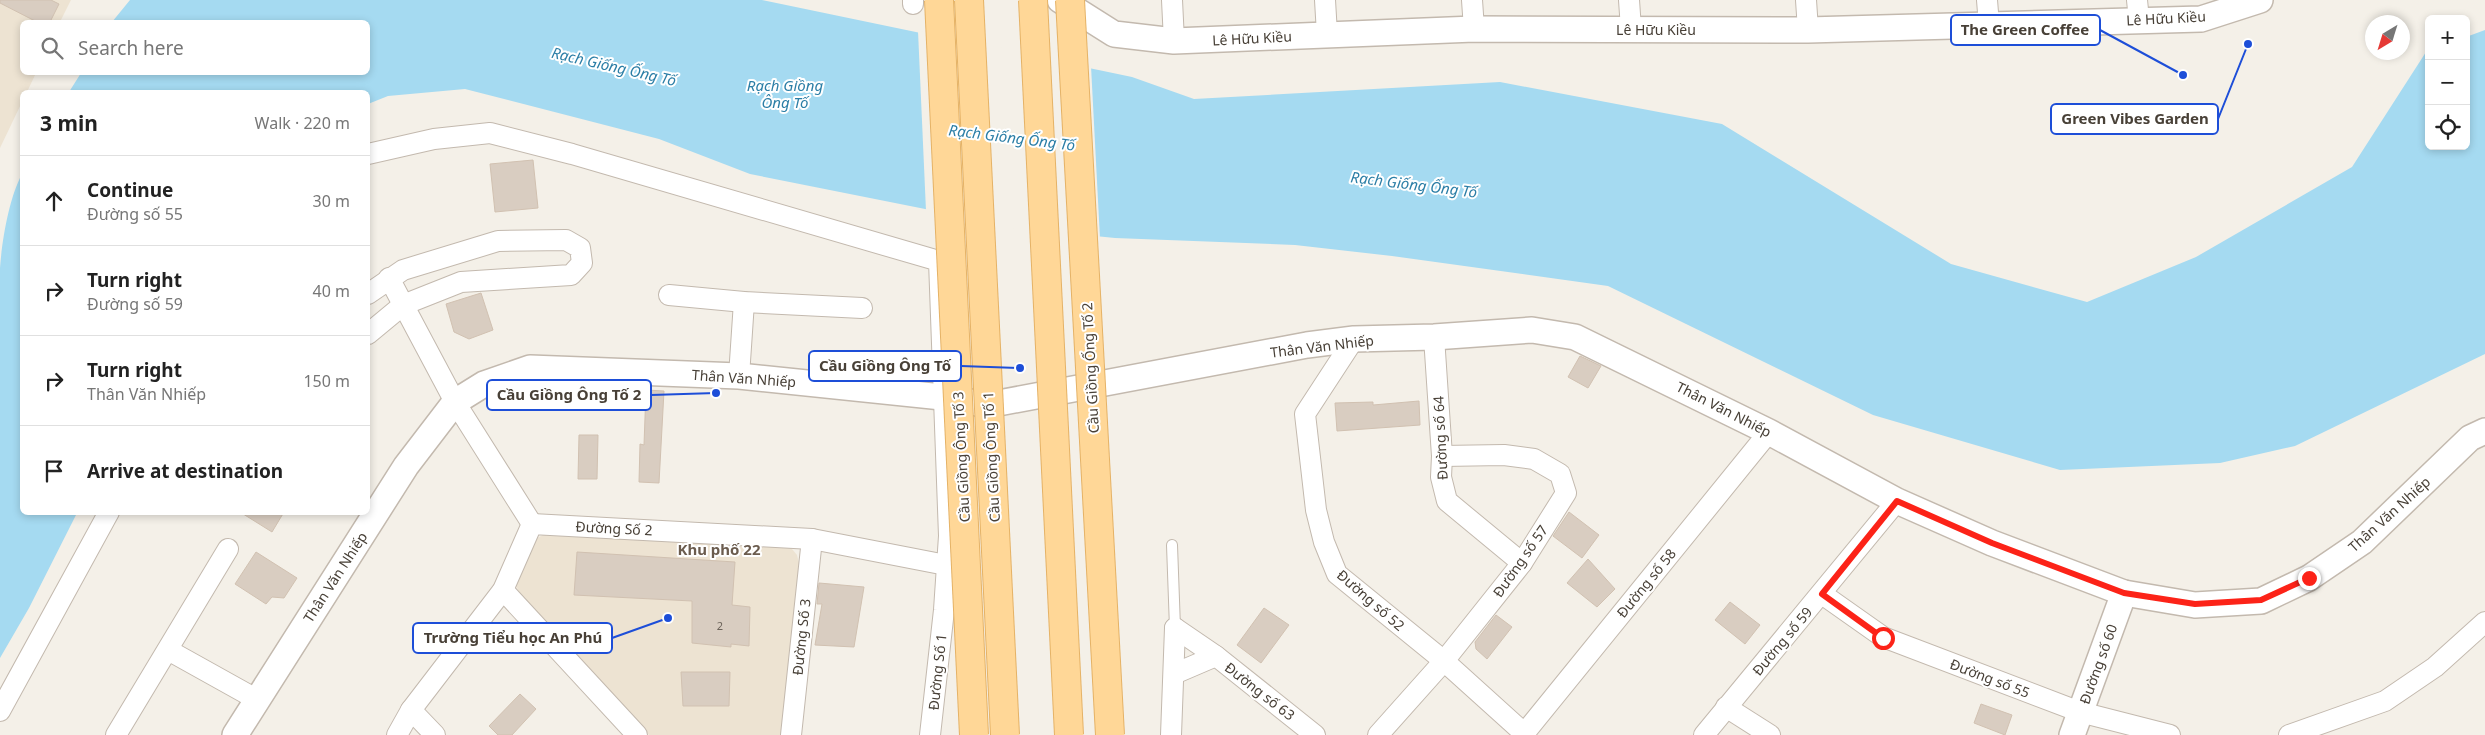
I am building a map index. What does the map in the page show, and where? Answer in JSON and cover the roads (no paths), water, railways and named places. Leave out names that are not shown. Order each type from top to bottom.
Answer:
[{"type":"main road","name":"Cầu Giồng Ông Tố 1","points":[[969,0],[1004,735]]},
{"type":"main road","points":[[1034,0],[1069,735]]},
{"type":"main road","name":"Cầu Giồng Ống Tố 2","points":[[1070,0],[1110,735]]},
{"type":"main road","name":"Cầu Giồng Ông Tố 3","points":[[922,1],[960,735]]},
{"type":"main road","name":"Cầu Giồng Ông Tố 3","points":[[922,1],[974,735]]},
{"type":"street","name":"Lê Hữu Kiều","points":[[1060,0],[1114,34],[1174,41],[1474,29],[1808,30],[1989,25],[2138,10],[2202,19],[2260,0]]},
{"type":"street","points":[[1172,0],[1174,41]]},
{"type":"street","points":[[1325,0],[1327,34]]},
{"type":"street","points":[[1472,0],[1474,29]]},
{"type":"street","points":[[1630,0],[1631,29]]},
{"type":"street","points":[[1806,0],[1808,30]]},
{"type":"street","points":[[1987,0],[1989,25]]},
{"type":"street","name":"Đường Số 1","points":[[370,154],[434,139],[490,133],[572,154],[939,261],[942,396],[949,536],[944,610],[930,735]]},
{"type":"street","points":[[370,292],[403,270],[498,241],[566,240],[580,248],[582,262],[572,274],[461,282],[404,304],[370,332]]},
{"type":"street","points":[[389,278],[455,402],[532,524],[503,590],[411,710],[397,735]]},
{"type":"street","points":[[669,295],[744,302],[862,308]]},
{"type":"street","points":[[739,376],[744,302]]},
{"type":"street","name":"Thân Văn Nhiếp","points":[[235,735],[256,698],[406,466],[455,402],[484,384],[530,368],[739,376],[942,396],[988,405],[1307,345],[1354,339],[1434,337],[1532,330],[1575,337],[1769,432],[1897,501],[1992,543],[2124,593],[2195,604],[2261,600],[2309,578],[2362,542],[2470,438],[2485,431]]},
{"type":"street","name":"Đường số 64","points":[[1434,337],[1442,456],[1440,477],[1447,501],[1522,563]]},
{"type":"street","name":"Đường số 52","points":[[1354,339],[1305,414],[1316,510],[1324,542],[1337,574],[1444,661],[1524,734]]},
{"type":"street","name":"Đường số 58","points":[[1524,734],[1769,432]]},
{"type":"street","name":"Đường số 57","points":[[1378,735],[1444,661],[1522,563],[1566,494],[1560,474],[1534,459],[1504,455],[1442,456]]},
{"type":"street","name":"Đường số 59","points":[[1704,735],[1897,501]]},
{"type":"street","points":[[0,711],[107,515]]},
{"type":"street","name":"Đường Số 2","points":[[532,524],[812,539],[946,565]]},
{"type":"street","name":"Đường Số 3","points":[[791,735],[812,539]]},
{"type":"street","points":[[116,735],[228,549]]},
{"type":"street","points":[[503,590],[637,735]]},
{"type":"street","name":"Đường số 60","points":[[2076,724],[2124,593]]},
{"type":"street","name":"Đường số 55","points":[[1822,594],[1883,638],[2076,724],[2170,735]]},
{"type":"street","points":[[2289,735],[2385,701],[2435,667],[2485,622]]},
{"type":"street","points":[[1171,735],[1175,628]]},
{"type":"street","name":"Đường số 63","points":[[1175,628],[1216,656],[1316,735]]},
{"type":"street","points":[[168,650],[256,698]]},
{"type":"street","name":"Đường số 63","points":[[1174,674],[1216,656]]},
{"type":"street","points":[[1726,707],[1770,735]]},
{"type":"street","points":[[411,710],[435,735]]},
{"type":"lane","points":[[1172,546],[1175,628]]},
{"type":"water","points":[[130,0],[762,0],[1132,77],[1194,99],[1500,82],[1722,124],[1951,264],[2087,302],[2196,257],[2352,167],[2425,54],[2425,150],[2470,150],[2470,36],[2485,30],[2485,354],[2295,446],[2220,463],[2060,470],[1873,415],[1608,286],[1392,256],[1295,245],[1115,238],[1025,229],[750,174],[659,139],[465,89],[388,96],[370,103],[370,90],[70,90],[80,75],[370,75],[370,20],[114,20]]},
{"type":"water","points":[[20,178],[20,515],[76,515],[29,608],[0,658],[0,268],[7,220]]},
{"type":"place","name":"Green Vibes Garden","points":[[2248,44]]},
{"type":"place","name":"The Green Coffee","points":[[2183,75]]},
{"type":"place","name":"Cầu Giồng Ông Tố","points":[[1020,368]]},
{"type":"place","name":"Cầu Giồng Ông Tố 2","points":[[716,393]]},
{"type":"place","name":"Trường Tiểu học An Phú","points":[[668,618]]},
{"type":"district","name":"Khu phố 22","points":[[719,549]]},
{"type":"water label","name":"Rạch Giống Ống Tố","points":[[614,66]]},
{"type":"water label","name":"Rạch Giồng Ông Tố","points":[[785,94]]},
{"type":"water label","name":"Rạch Giống Ống Tố","points":[[1012,137]]},
{"type":"water label","name":"Rạch Giống Ống Tố","points":[[1414,184]]}]
